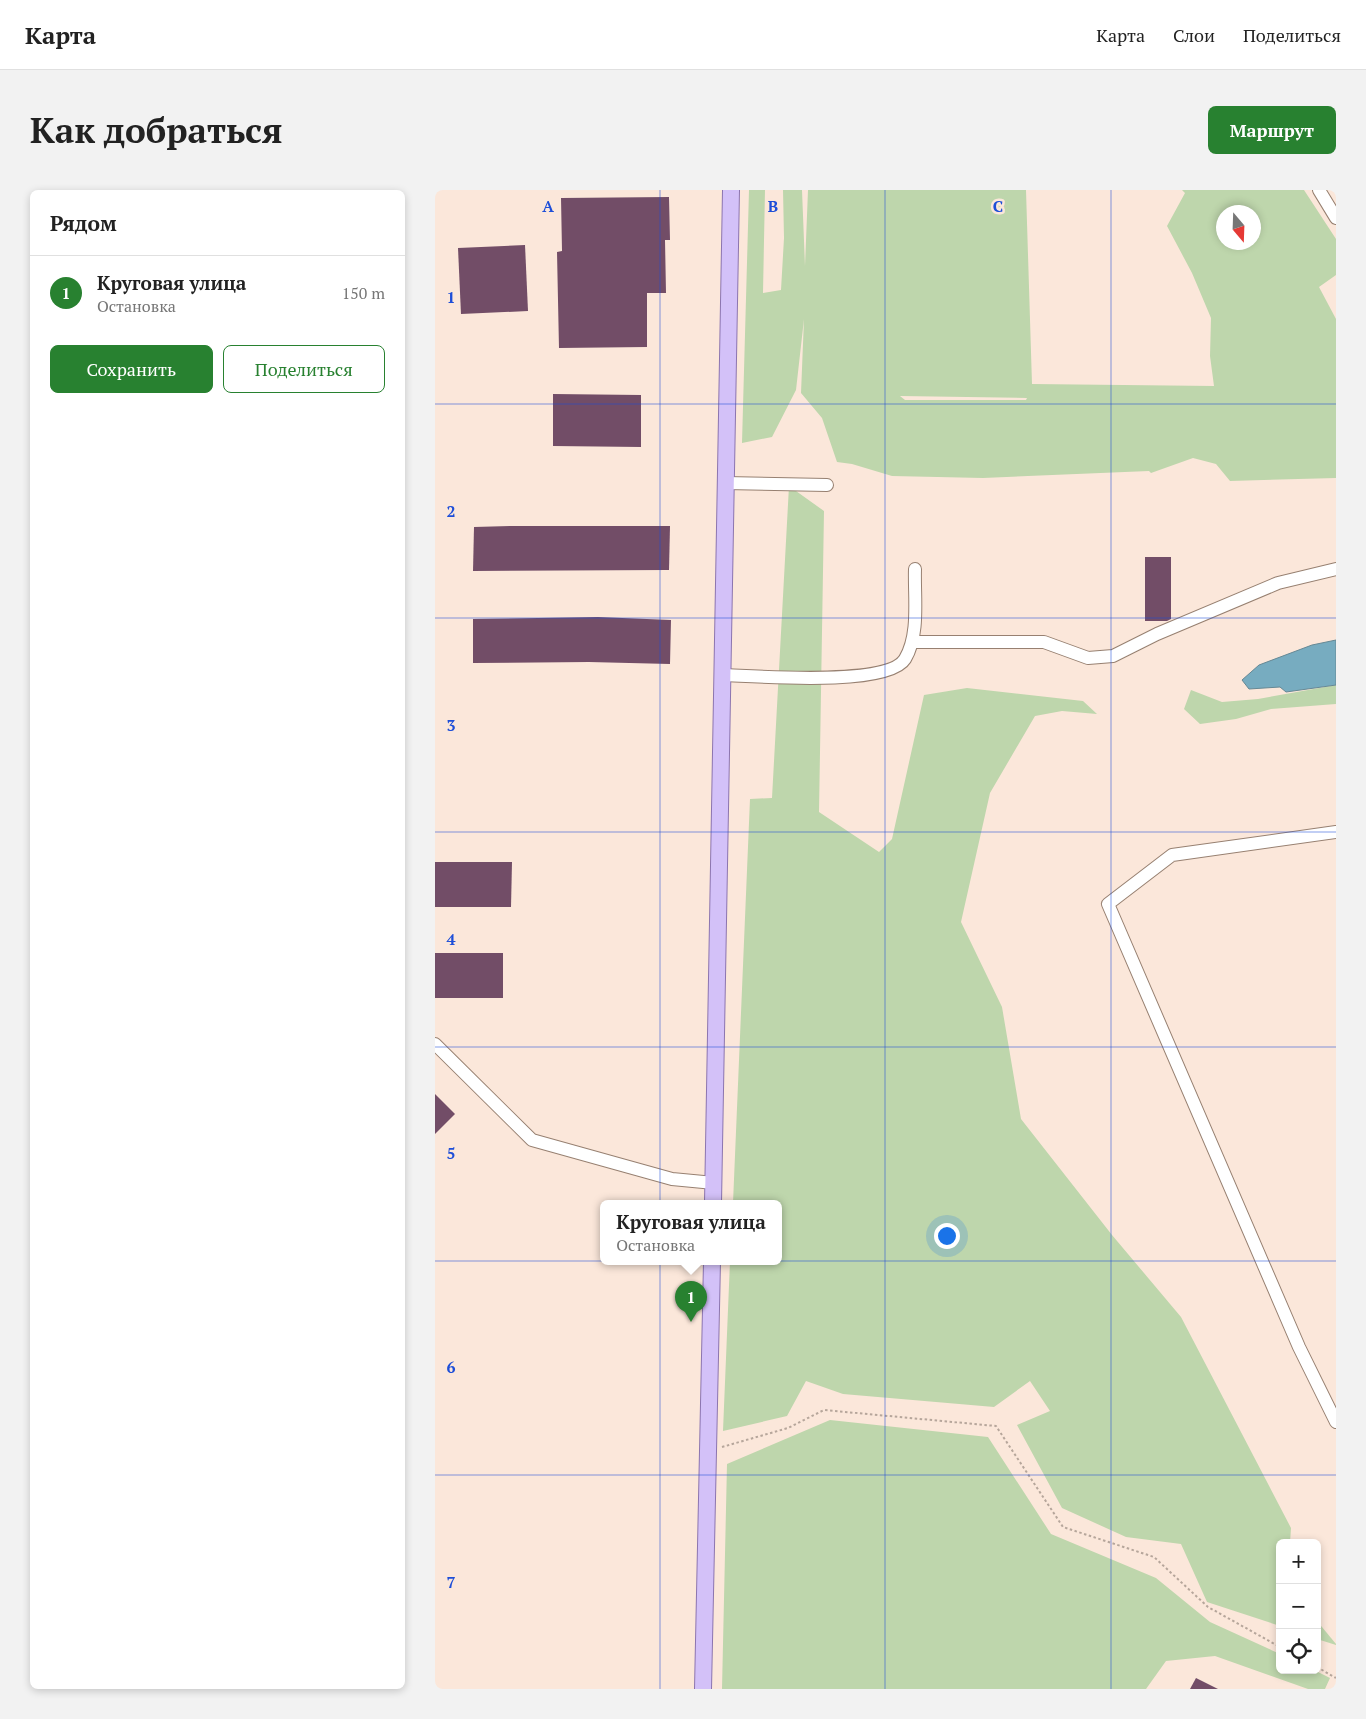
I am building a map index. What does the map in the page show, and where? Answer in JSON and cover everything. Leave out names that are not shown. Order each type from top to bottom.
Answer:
[{"type":"main road","points":[[713,1200],[731,190]]},
{"type":"main road","points":[[703,1689],[712,1265]]},
{"type":"street","points":[[1319,190],[1336,218]]},
{"type":"street","points":[[725,483],[827,485]]},
{"type":"street","points":[[723,675],[815,679],[885,671],[904,661],[913,642],[915,569]]},
{"type":"street","points":[[913,642],[1044,642],[1088,658],[1113,656],[1157,634],[1278,583],[1336,569]]},
{"type":"street","points":[[1336,832],[1172,855],[1109,904],[1299,1347],[1336,1422]]},
{"type":"street","points":[[435,1044],[532,1140],[672,1179],[714,1184]]},
{"type":"path","points":[[707,1451],[789,1428],[824,1410],[996,1426],[1063,1527],[1154,1556],[1208,1608],[1276,1645]]},
{"type":"path","points":[[1321,1669],[1336,1678]]},
{"type":"green space","points":[[749,190],[765,190],[763,293],[781,290],[784,238],[783,190],[802,190],[805,266],[808,190],[1026,190],[1032,384],[1214,386],[1210,356],[1211,318],[1192,273],[1167,226],[1185,193],[1182,190],[1304,190],[1336,239],[1336,275],[1319,287],[1336,319],[1336,478],[1230,481],[1216,464],[1193,458],[1151,473],[1149,471],[983,478],[892,476],[852,464],[837,462],[822,418],[801,393],[804,319],[796,390],[772,437],[742,443]],"holes":[[[900,396],[1027,398],[1026,400],[905,400]]]},
{"type":"green space","points":[[789,486],[824,511],[819,812],[879,852],[892,839],[924,695],[967,688],[1083,701],[1097,714],[1062,711],[1035,716],[990,793],[961,922],[1002,1007],[1021,1119],[1112,1235],[1181,1317],[1291,1528],[1290,1539],[1276,1539],[1276,1625],[1207,1602],[1181,1544],[1126,1537],[1062,1508],[1017,1425],[1050,1411],[1030,1381],[994,1407],[843,1394],[806,1381],[787,1416],[723,1431],[730,1265],[782,1265],[782,1200],[733,1200],[750,799],[772,798]]},
{"type":"green space","points":[[1336,685],[1336,704],[1271,709],[1236,719],[1200,724],[1184,709],[1191,690],[1222,702],[1258,699]]},
{"type":"green space","points":[[830,1420],[988,1437],[1051,1534],[1156,1578],[1210,1622],[1276,1652],[1276,1674],[1321,1674],[1330,1678],[1325,1689],[1308,1689],[1215,1656],[1166,1661],[1146,1689],[722,1689],[727,1464]]},
{"type":"green space","points":[[1321,1626],[1336,1644],[1321,1640]]},
{"type":"water","points":[[1336,640],[1336,685],[1286,692],[1280,687],[1249,689],[1242,680],[1259,665],[1312,645]]},
{"type":"building","points":[[669,197],[670,240],[665,240],[666,293],[647,293],[647,347],[559,348],[557,252],[562,251],[561,198]]},
{"type":"building","points":[[525,245],[528,311],[461,314],[458,248]]},
{"type":"building","points":[[553,394],[641,395],[641,447],[553,446]]},
{"type":"building","points":[[670,526],[669,570],[473,571],[474,527]]},
{"type":"building","points":[[1145,557],[1171,557],[1171,619],[1167,621],[1145,621]]},
{"type":"building","points":[[598,617],[671,620],[670,664],[589,662],[473,663],[473,619]]},
{"type":"building","points":[[435,862],[512,862],[511,907],[435,907]]},
{"type":"building","points":[[435,953],[503,953],[503,998],[435,998]]},
{"type":"building","points":[[435,1094],[455,1114],[435,1134]]},
{"type":"building","points":[[1196,1678],[1218,1689],[1190,1689]]},
{"type":"place","name":"Круговая улица","points":[[691,1322]]}]
